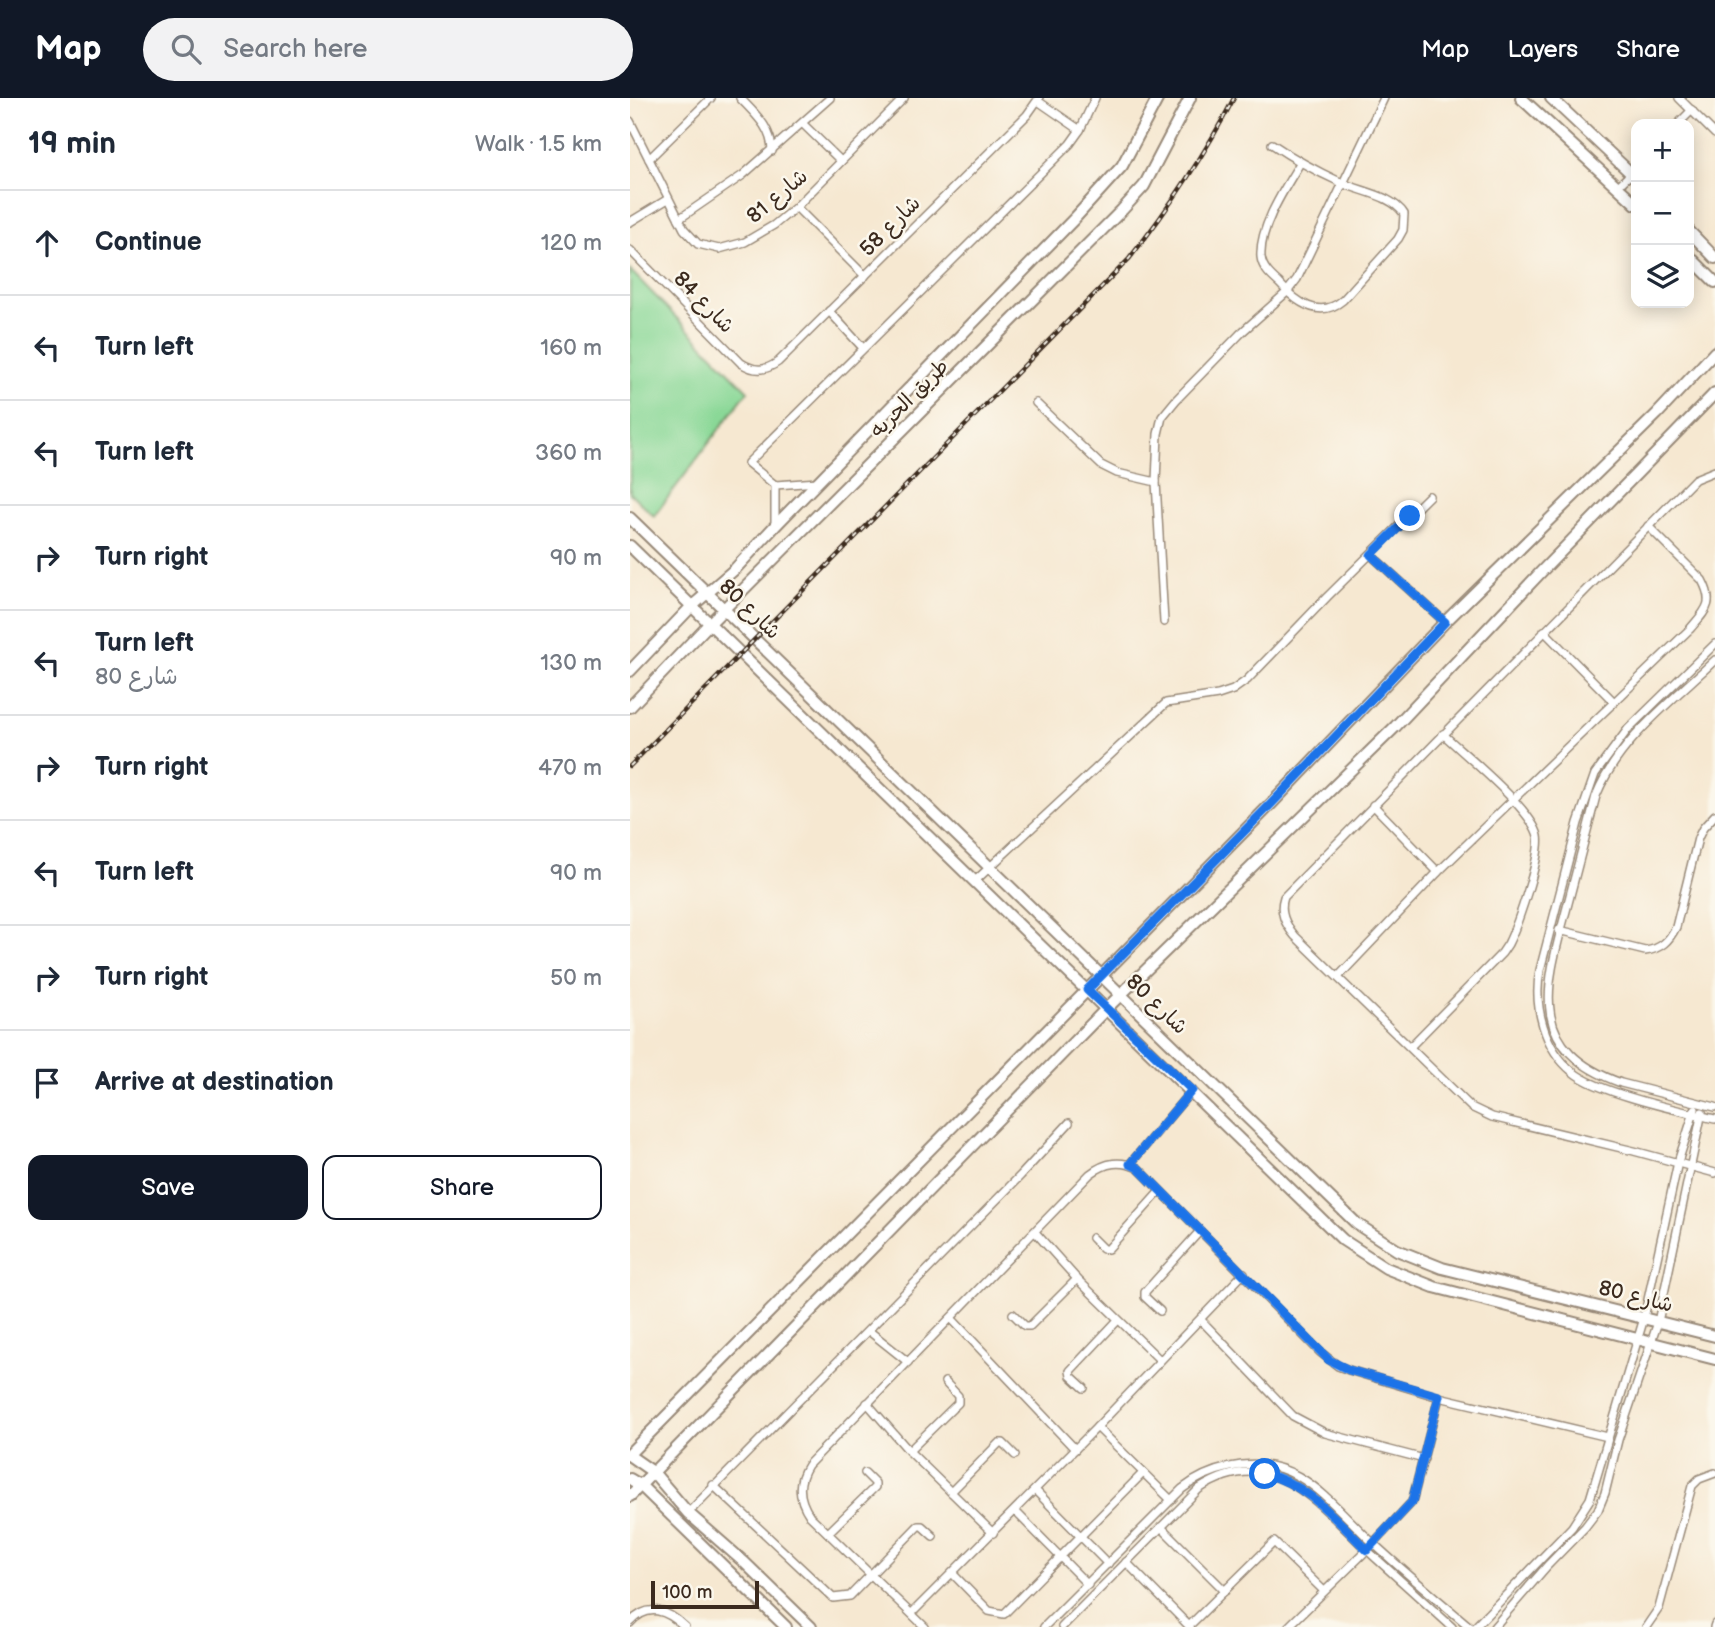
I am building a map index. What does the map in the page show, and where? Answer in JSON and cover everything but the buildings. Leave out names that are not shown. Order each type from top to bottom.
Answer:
[{"type":"street","points":[[649,159],[711,98]]},
{"type":"street","points":[[740,98],[766,126],[772,142],[772,151]]},
{"type":"street","points":[[679,219],[733,183],[830,98]]},
{"type":"street","name":"شارع 81","points":[[630,121],[690,238],[698,244],[719,249],[760,235],[796,207],[904,98]]},
{"type":"street","points":[[820,482],[775,485],[748,463],[1070,144],[1080,130],[1095,98]]},
{"type":"street","name":"طريق الحريه","points":[[630,671],[691,607],[735,569],[1075,218],[1122,166],[1158,98]]},
{"type":"street","name":"طريق الحريه","points":[[630,707],[709,624],[1122,210],[1144,186],[1191,98]]},
{"type":"street","points":[[1164,622],[1156,482],[1158,434],[1162,417],[1241,332],[1287,292],[1297,279],[1384,98]]},
{"type":"street","points":[[1521,98],[1631,199]]},
{"type":"street","points":[[1551,98],[1631,169]]},
{"type":"street","points":[[1679,98],[1715,134]]},
{"type":"street","points":[[1038,99],[1080,130]]},
{"type":"street","name":"شارع 58","points":[[758,370],[778,362],[1027,115],[1038,99]]},
{"type":"street","points":[[1683,119],[1692,110]]},
{"type":"street","points":[[803,124],[841,161]]},
{"type":"street","points":[[1272,144],[1300,163],[1344,184],[1393,202],[1405,214],[1403,230],[1343,300],[1333,307],[1315,309],[1299,302],[1263,267],[1261,250],[1277,201],[1300,163]]},
{"type":"street","points":[[1618,186],[1631,176]]},
{"type":"street","points":[[630,222],[668,199]]},
{"type":"street","points":[[796,207],[864,276]]},
{"type":"street","points":[[1694,236],[1715,258]]},
{"type":"street","name":"شارع 84","points":[[630,250],[725,349],[741,363],[758,370]]},
{"type":"street","points":[[1694,261],[1715,282]]},
{"type":"street","points":[[828,311],[863,348]]},
{"type":"street","points":[[811,1627],[688,1513],[653,1472],[630,1454],[1272,803],[1445,622],[1657,414],[1715,352]]},
{"type":"street","points":[[630,1496],[635,1482],[653,1472],[1106,1009],[1395,727],[1715,393]]},
{"type":"street","points":[[1036,403],[1101,465],[1117,473],[1156,482]]},
{"type":"street","points":[[1715,471],[1695,479],[1373,805],[1284,897],[1282,903],[1286,925],[1462,1100],[1481,1112],[1715,1173]]},
{"type":"street","points":[[775,485],[775,526]]},
{"type":"street","points":[[975,881],[1166,702],[1218,695],[1233,690],[1247,680],[1429,496]]},
{"type":"street","name":"شارع 80","points":[[630,518],[1357,1224],[1376,1238],[1419,1260],[1442,1268],[1715,1336]]},
{"type":"street","points":[[1338,977],[1437,872],[1706,611],[1710,601],[1702,580],[1648,526]]},
{"type":"street","name":"شارع 80","points":[[630,546],[1192,1090],[1343,1240],[1364,1255],[1410,1279],[1434,1287],[1715,1359]]},
{"type":"street","points":[[1371,555],[1445,622]]},
{"type":"street","points":[[1545,631],[1614,701]]},
{"type":"street","points":[[1715,644],[1628,729],[1595,774],[1582,811],[1538,981],[1538,1007],[1549,1040],[1573,1072],[1598,1087],[1715,1118]]},
{"type":"street","points":[[1715,660],[1639,734],[1603,779],[1596,796],[1548,989],[1555,1029],[1566,1050],[1577,1060],[1606,1078],[1715,1107]]},
{"type":"street","points":[[1409,1047],[1502,953],[1513,935],[1538,846],[1535,828],[1513,800],[1443,734]]},
{"type":"street","points":[[1373,805],[1437,872]]},
{"type":"street","points":[[1551,929],[1645,951],[1655,950],[1664,944],[1676,928],[1698,838],[1715,815]]},
{"type":"street","points":[[928,836],[943,823]]},
{"type":"street","points":[[1130,1164],[1192,1090]]},
{"type":"street","points":[[1494,1627],[1585,1527],[1598,1510],[1605,1493],[1618,1440],[1658,1322],[1700,1103]]},
{"type":"street","points":[[1044,1627],[1195,1479],[1240,1464],[1261,1464],[1280,1467],[1318,1489],[1373,1543],[1472,1627],[1583,1513],[1597,1481],[1644,1318],[1678,1162],[1698,1114]]},
{"type":"street","points":[[688,1513],[869,1331],[1069,1123]]},
{"type":"street","points":[[925,1627],[806,1510],[800,1495],[801,1479],[808,1465],[867,1403],[1099,1167],[1119,1162],[1138,1168],[1320,1352],[1338,1366],[1439,1396],[1608,1437]]},
{"type":"street","points":[[1091,1238],[1103,1249],[1108,1249],[1160,1191]]},
{"type":"street","points":[[1311,1210],[1326,1196]]},
{"type":"street","points":[[1160,1311],[1145,1297],[1146,1292],[1200,1231]]},
{"type":"street","points":[[1035,1232],[1076,1279],[1160,1360]]},
{"type":"street","points":[[912,1613],[1097,1427],[1244,1273]]},
{"type":"street","points":[[1013,1314],[1025,1326],[1030,1326],[1076,1279]]},
{"type":"street","points":[[951,1318],[1075,1449]]},
{"type":"street","points":[[1084,1388],[1070,1371],[1118,1320]]},
{"type":"street","points":[[1201,1320],[1293,1416],[1325,1433],[1424,1459]]},
{"type":"street","points":[[869,1331],[908,1362]]},
{"type":"street","points":[[909,1451],[958,1403],[958,1396],[945,1382]]},
{"type":"street","points":[[1288,1627],[1412,1502],[1439,1396]]},
{"type":"street","points":[[867,1403],[909,1451],[993,1533]]},
{"type":"street","points":[[1097,1427],[1171,1500]]},
{"type":"street","points":[[951,1492],[999,1443],[1003,1443],[1015,1455]]},
{"type":"street","points":[[828,1533],[875,1487],[876,1483],[865,1473]]},
{"type":"street","points":[[953,1574],[985,1608],[999,1615],[1008,1611],[1143,1473]]},
{"type":"street","points":[[1062,1627],[1199,1489],[1210,1482],[1237,1473],[1265,1474],[1289,1481],[1309,1494],[1452,1627]]},
{"type":"street","points":[[1647,1627],[1659,1608],[1692,1486],[1699,1479],[1715,1473]]},
{"type":"street","points":[[635,1482],[786,1627]]},
{"type":"street","points":[[713,1485],[828,1595],[839,1599],[850,1596],[918,1526],[922,1526],[933,1536]]},
{"type":"street","points":[[1035,1490],[1108,1564]]},
{"type":"street","points":[[1014,1511],[1088,1585]]},
{"type":"street","points":[[1161,1527],[1224,1591]]},
{"type":"street","points":[[1126,1562],[1190,1627],[1274,1542],[1324,1591]]},
{"type":"street","points":[[630,1623],[645,1611],[656,1610],[670,1614],[685,1627]]},
{"type":"green space","points":[[630,270],[748,391],[654,516],[630,493]]},
{"type":"railway","points":[[630,766],[1129,259],[1185,181],[1234,98]]},
{"type":"route","points":[[1265,1474],[1300,1487],[1367,1550],[1412,1502],[1439,1396],[1349,1370],[1329,1360],[1138,1168],[1130,1164],[1192,1090],[1087,990],[1272,803],[1445,622],[1371,555],[1410,516]]}]
